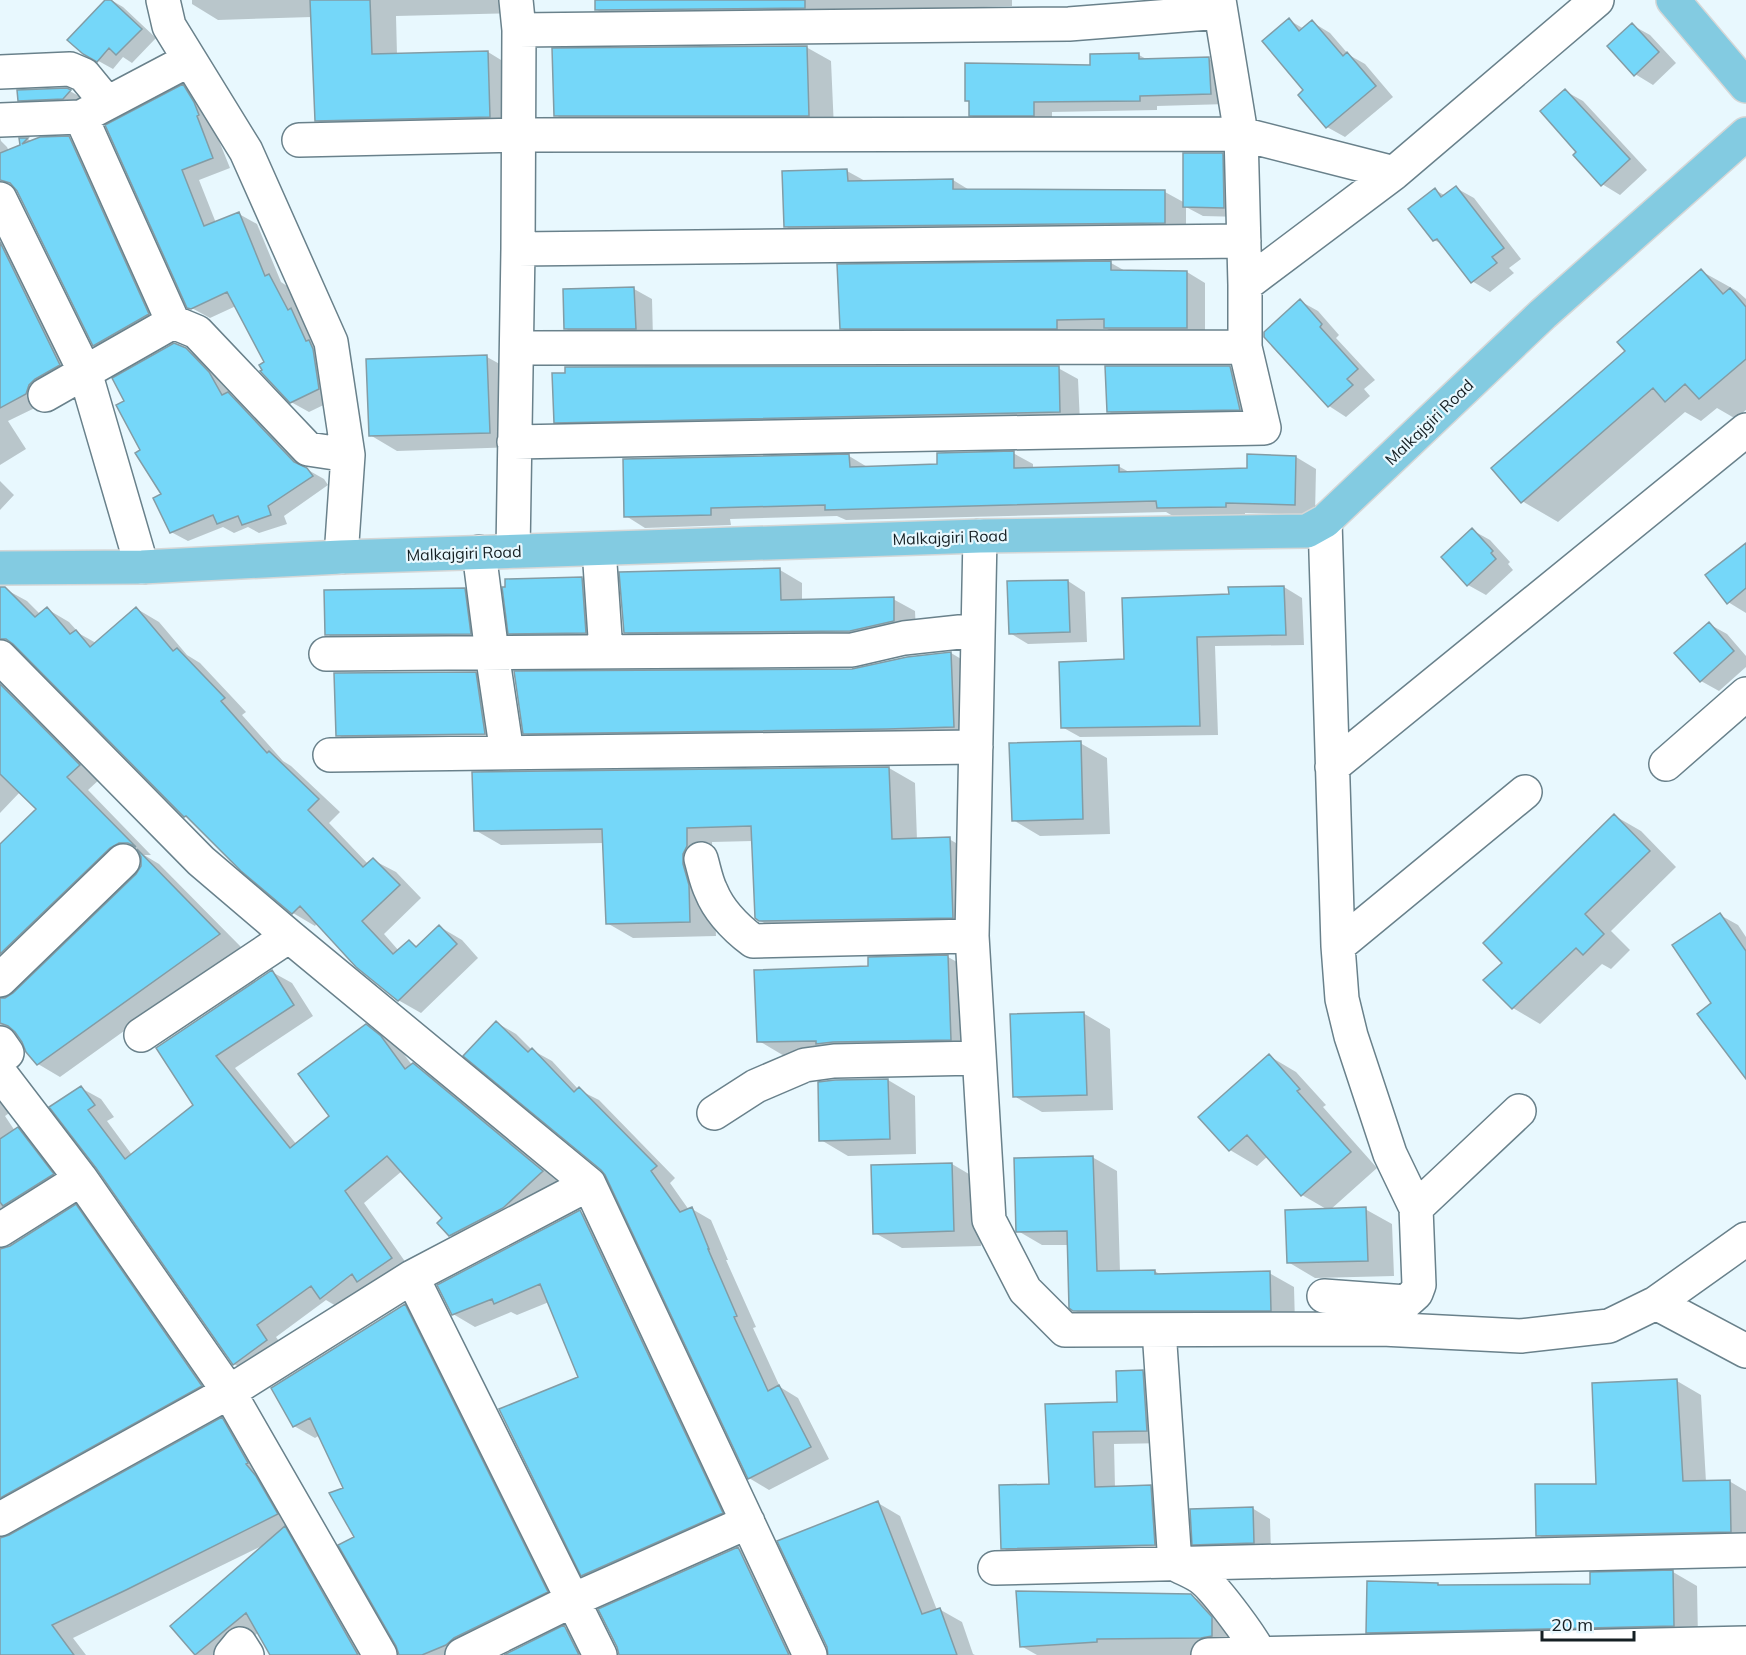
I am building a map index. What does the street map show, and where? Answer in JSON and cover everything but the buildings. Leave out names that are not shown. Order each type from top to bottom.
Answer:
[{"type":"main road","points":[[1673,0],[1746,86]]},
{"type":"main road","name":"Malkajgiri Road","points":[[0,568],[142,567],[341,557],[980,536],[1306,531],[1325,521],[1543,314],[1746,134]]},
{"type":"street","points":[[163,0],[170,26],[246,151],[331,342],[348,455],[341,557]]},
{"type":"street","points":[[1245,285],[1394,173],[1597,0]]},
{"type":"street","points":[[513,551],[514,442],[518,249],[518,15],[1061,12],[1220,6],[1240,134],[1245,347],[1264,428],[514,442]]},
{"type":"street","points":[[0,120],[94,110],[189,60]]},
{"type":"street","points":[[0,72],[70,69],[84,75],[94,110],[173,322],[197,332],[308,449],[348,455]]},
{"type":"street","points":[[299,140],[518,135],[1240,134],[1394,173]]},
{"type":"street","points":[[0,199],[85,372],[142,567]]},
{"type":"street","points":[[518,249],[1244,241]]},
{"type":"street","points":[[45,395],[173,322]]},
{"type":"street","points":[[516,348],[1245,347]]},
{"type":"street","points":[[1332,767],[1746,430]]},
{"type":"street","points":[[1324,1296],[1406,1302],[1416,1293],[1419,1285],[1416,1208],[1390,1154],[1351,1036],[1342,999],[1338,946],[1325,521]]},
{"type":"street","points":[[980,536],[972,936],[989,1221],[1025,1290],[1065,1330],[1382,1329],[1521,1336],[1609,1326],[1656,1303],[1746,1239]]},
{"type":"street","points":[[599,549],[606,652]]},
{"type":"street","points":[[479,552],[507,753]]},
{"type":"street","points":[[326,654],[852,650],[904,638],[978,630]]},
{"type":"street","points":[[0,657],[201,861],[589,1184],[810,1655]]},
{"type":"street","points":[[1666,764],[1746,694]]},
{"type":"street","points":[[330,755],[976,747]]},
{"type":"street","points":[[1338,946],[1526,792]]},
{"type":"street","points":[[701,859],[711,892],[735,927],[753,941],[972,936]]},
{"type":"street","points":[[0,980],[123,861]]},
{"type":"street","points":[[141,1035],[289,936]]},
{"type":"street","points":[[2,1056],[81,1179],[229,1392],[380,1655]]},
{"type":"street","points":[[714,1113],[756,1086],[805,1065],[834,1061],[979,1058]]},
{"type":"street","points":[[1416,1208],[1519,1111]]},
{"type":"street","points":[[0,1230],[81,1179]]},
{"type":"street","points":[[0,1519],[229,1392],[412,1277],[589,1184]]},
{"type":"street","points":[[412,1277],[600,1655]]},
{"type":"street","points":[[1656,1303],[1746,1351]]},
{"type":"street","points":[[1159,1330],[1175,1564]]},
{"type":"street","points":[[462,1655],[573,1600],[748,1522]]},
{"type":"street","points":[[995,1568],[1746,1550]]},
{"type":"street","points":[[1175,1564],[1204,1580],[1226,1604],[1260,1654]]},
{"type":"street","points":[[1208,1655],[1746,1643]]},
{"type":"street","points":[[231,1655],[240,1644],[247,1655]]}]
